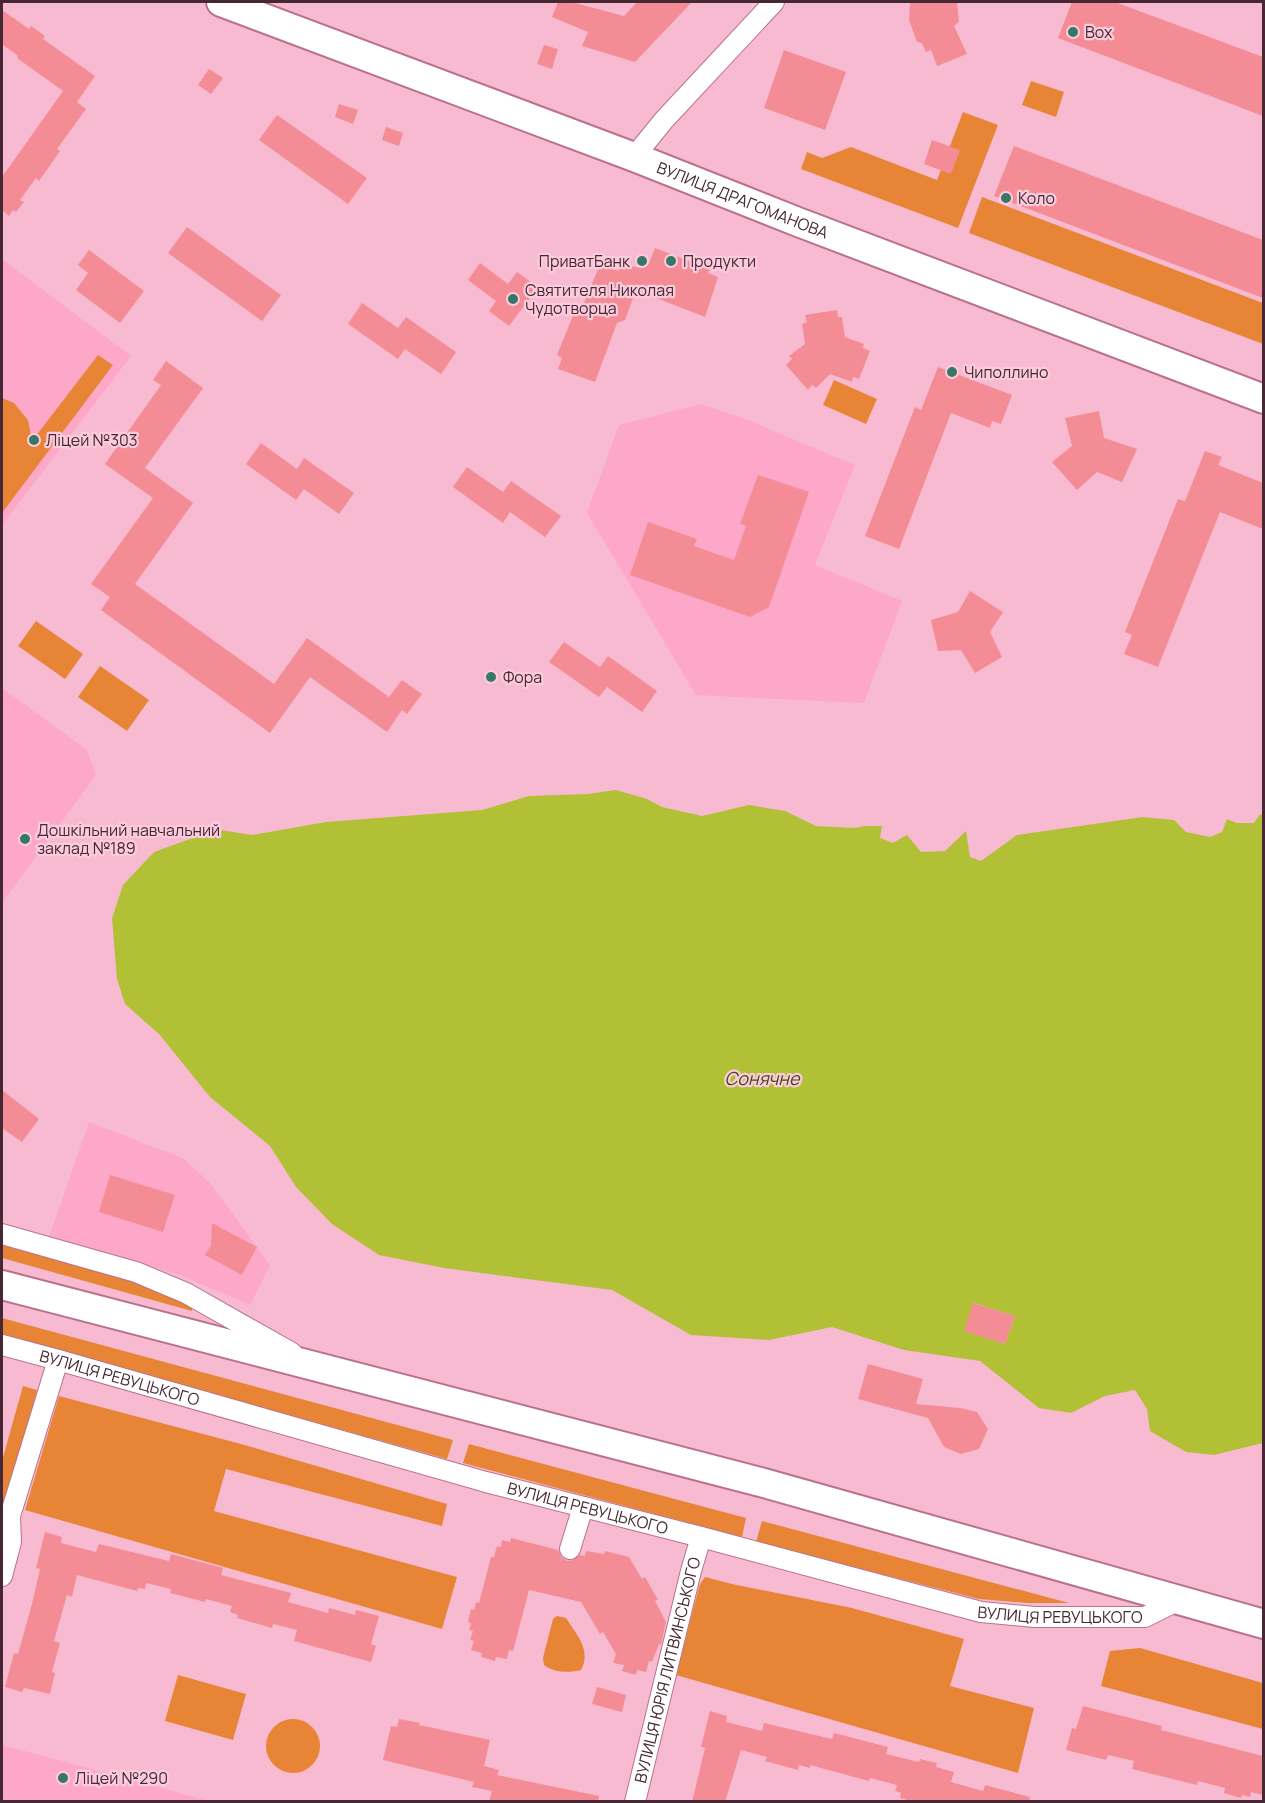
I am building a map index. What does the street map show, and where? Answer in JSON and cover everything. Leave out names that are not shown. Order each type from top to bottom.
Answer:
[{"type":"street","name":"ВУЛИЦЯ ДРАГОМАНОВА","points":[[221,2],[634,157],[1263,399]]},
{"type":"street","points":[[634,157],[664,120],[774,2]]},
{"type":"street","name":"ВУЛИЦЯ РЕВУЦЬКОГО","points":[[2,1234],[136,1272],[206,1304],[309,1363]]},
{"type":"street","name":"ВУЛИЦЯ РЕВУЦЬКОГО","points":[[2,1285],[776,1486],[1263,1624]]},
{"type":"street","name":"ВУЛИЦЯ РЕВУЦЬКОГО","points":[[2,1346],[486,1482],[981,1612],[1035,1617],[1145,1617],[1177,1601]]},
{"type":"street","points":[[2,1576],[11,1542],[10,1516],[58,1360]]},
{"type":"street","points":[[570,1549],[583,1507]]},
{"type":"street","name":"ВУЛИЦЯ ЮРІЯ ЛИТВИНСЬКОГО","points":[[635,1802],[701,1537]]},
{"type":"shaded area","points":[[1031,81],[1064,92],[1056,117],[1022,105]]},
{"type":"shaded area","points":[[963,112],[998,125],[958,228],[801,169],[807,152],[822,158],[851,147],[937,180]]},
{"type":"shaded area","points":[[982,197],[1263,303],[1263,344],[969,233]]},
{"type":"shaded area","name":"Ліцей №303","points":[[2,259],[131,356],[2,525]]},
{"type":"shaded area","points":[[98,355],[113,365],[2,513],[2,398],[14,403],[28,420],[32,441]]},
{"type":"shaded area","points":[[834,380],[877,399],[866,424],[823,405]]},
{"type":"shaded area","points":[[701,404],[743,418],[855,465],[815,565],[902,601],[864,703],[696,695],[587,513],[619,425]]},
{"type":"shaded area","points":[[36,621],[83,654],[65,679],[18,646]]},
{"type":"shaded area","points":[[100,666],[149,700],[127,731],[78,697]]},
{"type":"shaded area","name":"Дошкільний навчальний заклад №189","points":[[2,688],[87,750],[96,775],[2,903]]},
{"type":"shaded area","points":[[89,1122],[183,1158],[210,1183],[270,1265],[250,1305],[180,1275],[49,1237]]},
{"type":"shaded area","points":[[2,1245],[135,1282],[166,1293],[192,1307],[192,1311],[2,1258]]},
{"type":"shaded area","points":[[2,1318],[453,1440],[447,1459],[2,1335]]},
{"type":"shaded area","points":[[23,1386],[37,1390],[2,1521],[2,1461]]},
{"type":"shaded area","points":[[59,1396],[241,1444],[447,1504],[442,1526],[226,1469],[214,1511],[457,1577],[442,1629],[25,1510]]},
{"type":"shaded area","points":[[469,1444],[746,1518],[742,1537],[463,1463]]},
{"type":"shaded area","points":[[762,1521],[1069,1603],[1027,1603],[979,1599],[756,1542]]},
{"type":"shaded area","points":[[705,1577],[852,1608],[964,1639],[950,1686],[1034,1708],[1018,1773],[676,1675],[700,1584]]},
{"type":"shaded area","points":[[557,1616],[566,1618],[581,1642],[585,1656],[581,1670],[562,1672],[544,1665],[543,1658],[553,1619]]},
{"type":"shaded area","points":[[1140,1648],[1263,1683],[1263,1729],[1101,1686],[1110,1651]]},
{"type":"shaded area","points":[[178,1675],[246,1694],[233,1740],[165,1721]]},
{"type":"shaded area","points":[[293,1719],[303,1721],[312,1727],[318,1736],[320,1746],[318,1756],[312,1765],[303,1771],[293,1773],[283,1771],[274,1765],[268,1756],[266,1746],[268,1736],[274,1727],[283,1721]]},
{"type":"shaded area","name":"Ліцей №290","points":[[2,1745],[40,1755],[209,1801],[2,1801]]},
{"type":"water","name":"Сонячне","points":[[616,790],[647,799],[662,807],[702,816],[749,805],[785,811],[816,826],[855,828],[882,826],[880,838],[893,843],[907,835],[921,852],[945,851],[966,831],[970,857],[981,861],[1017,835],[1143,817],[1174,820],[1186,832],[1210,837],[1222,832],[1227,819],[1237,823],[1254,823],[1260,814],[1264,816],[1263,1443],[1214,1455],[1186,1452],[1150,1431],[1147,1409],[1135,1390],[1105,1396],[1071,1413],[1039,1408],[980,1361],[904,1350],[832,1327],[769,1340],[691,1335],[612,1290],[444,1268],[379,1255],[332,1224],[296,1187],[270,1146],[210,1097],[159,1034],[125,1004],[117,979],[112,918],[123,885],[154,852],[220,830],[252,835],[326,822],[482,810],[529,796],[587,794]],"holes":[[[974,1303],[1015,1316],[1005,1344],[965,1331]]]},
{"type":"building","points":[[558,2],[576,2],[624,16],[637,2],[692,2],[635,62],[582,46],[588,32],[552,17]]},
{"type":"building","points":[[910,2],[957,2],[959,22],[954,26],[967,54],[937,66],[931,50],[926,52],[922,43],[917,42],[909,20]]},
{"type":"building","points":[[1072,2],[1115,2],[1263,57],[1263,116],[1058,38]]},
{"type":"building","points":[[2,10],[29,29],[31,26],[45,36],[43,39],[95,76],[77,102],[86,109],[57,149],[60,151],[39,181],[36,178],[20,200],[24,202],[16,212],[13,210],[9,216],[2,210],[2,177],[63,91],[17,58],[18,56],[2,44]]},
{"type":"building","points":[[544,45],[558,49],[552,69],[537,64]]},
{"type":"building","points":[[784,50],[846,72],[825,130],[764,108]]},
{"type":"building","points":[[209,69],[223,78],[211,94],[198,85]]},
{"type":"building","points":[[339,104],[358,110],[353,124],[335,117]]},
{"type":"building","points":[[277,115],[367,178],[348,204],[259,140]]},
{"type":"building","points":[[386,127],[403,133],[399,146],[382,140]]},
{"type":"building","points":[[932,140],[960,150],[951,174],[924,164]]},
{"type":"building","points":[[1014,146],[1263,240],[1263,298],[994,196]]},
{"type":"building","points":[[187,227],[281,295],[262,321],[168,253]]},
{"type":"building","points":[[655,248],[710,269],[708,273],[718,277],[705,317],[636,290],[625,320],[617,323],[595,382],[558,369],[562,358],[557,355],[574,313],[580,312],[600,265],[618,271],[622,263],[639,268],[642,260],[649,263]]},
{"type":"building","points":[[89,250],[144,291],[120,323],[76,290],[88,273],[78,265]]},
{"type":"building","name":"Святителя Николая Чудотворца","points":[[480,263],[508,284],[517,272],[538,287],[509,326],[489,311],[496,301],[468,280]]},
{"type":"building","points":[[362,303],[398,328],[406,317],[456,352],[441,374],[405,349],[398,359],[348,324]]},
{"type":"building","points":[[837,310],[838,317],[842,317],[845,337],[864,344],[863,348],[870,351],[859,379],[853,377],[852,382],[830,374],[816,388],[812,385],[808,390],[786,365],[792,359],[789,356],[805,344],[802,324],[807,322],[805,315]]},
{"type":"building","points":[[166,361],[203,388],[145,468],[193,503],[135,584],[274,684],[307,638],[389,697],[402,680],[422,694],[407,714],[402,710],[387,732],[310,677],[270,733],[101,610],[110,597],[91,584],[153,498],[105,464],[161,385],[153,380]]},
{"type":"building","points":[[938,367],[1012,395],[1001,424],[992,421],[990,428],[951,413],[899,549],[865,536],[915,407],[921,410]]},
{"type":"building","points":[[1099,411],[1104,438],[1137,449],[1122,482],[1097,472],[1077,490],[1052,462],[1072,446],[1065,418]]},
{"type":"building","points":[[261,443],[297,469],[304,458],[354,493],[339,514],[304,489],[296,500],[246,464]]},
{"type":"building","points":[[1205,451],[1222,457],[1218,465],[1263,483],[1263,529],[1220,512],[1158,667],[1124,654],[1132,635],[1125,632],[1178,499],[1185,501]]},
{"type":"building","points":[[467,467],[503,492],[511,481],[561,516],[545,537],[510,512],[503,523],[453,487]]},
{"type":"building","points":[[758,475],[809,492],[769,607],[750,617],[630,575],[648,522],[697,539],[694,546],[734,560],[746,526],[740,524]]},
{"type":"building","points":[[970,591],[1003,612],[990,632],[1002,657],[975,673],[961,650],[938,651],[931,620],[958,612]]},
{"type":"building","points":[[564,642],[600,667],[608,656],[657,691],[642,712],[607,687],[599,697],[549,662]]},
{"type":"building","points":[[2,1090],[39,1119],[22,1142],[2,1128]]},
{"type":"building","points":[[110,1175],[175,1195],[163,1232],[99,1212]]},
{"type":"building","points":[[212,1223],[257,1247],[242,1275],[205,1255],[211,1245]]},
{"type":"building","points":[[973,1303],[1015,1316],[1005,1344],[964,1331]]},
{"type":"building","points":[[868,1364],[923,1379],[916,1404],[977,1412],[988,1429],[979,1449],[961,1454],[944,1447],[928,1418],[858,1399]]},
{"type":"building","points":[[45,1532],[62,1537],[61,1543],[96,1552],[99,1544],[169,1561],[171,1554],[223,1568],[221,1575],[291,1593],[288,1602],[328,1613],[329,1608],[355,1615],[356,1610],[379,1616],[371,1644],[376,1646],[371,1662],[294,1641],[297,1630],[273,1624],[272,1628],[237,1618],[238,1615],[230,1612],[232,1606],[170,1593],[171,1589],[146,1583],[145,1589],[138,1588],[137,1591],[77,1575],[72,1597],[67,1595],[54,1641],[60,1643],[52,1672],[55,1673],[50,1694],[24,1688],[22,1692],[5,1687],[14,1653],[18,1654],[32,1604],[40,1569],[36,1568]]},
{"type":"building","points":[[511,1538],[558,1550],[561,1557],[567,1561],[580,1555],[585,1556],[586,1551],[604,1554],[605,1551],[629,1557],[642,1579],[645,1577],[658,1600],[655,1601],[666,1622],[661,1645],[659,1644],[652,1662],[649,1661],[646,1672],[637,1670],[636,1675],[622,1671],[624,1665],[613,1663],[616,1654],[603,1632],[600,1634],[581,1602],[529,1590],[513,1651],[509,1650],[507,1659],[496,1657],[495,1661],[481,1657],[482,1653],[471,1650],[474,1641],[470,1640],[473,1631],[469,1630],[471,1623],[468,1622],[471,1609],[474,1610],[476,1602],[479,1603],[491,1557],[494,1557],[497,1546],[501,1547],[502,1540],[510,1542]]},
{"type":"building","points":[[597,1687],[626,1695],[622,1712],[592,1704]]},
{"type":"building","points":[[1083,1706],[1162,1726],[1161,1730],[1263,1756],[1263,1795],[1251,1792],[1250,1797],[1242,1795],[1241,1798],[1224,1793],[1225,1788],[1198,1781],[1197,1785],[1132,1769],[1134,1761],[1108,1755],[1106,1760],[1066,1750],[1072,1728],[1076,1729]]},
{"type":"building","points":[[710,1711],[727,1716],[726,1722],[762,1731],[764,1723],[832,1739],[834,1733],[888,1747],[886,1754],[919,1762],[920,1759],[937,1763],[936,1767],[954,1772],[951,1782],[983,1791],[985,1785],[1030,1797],[1029,1802],[914,1802],[900,1798],[901,1793],[895,1791],[897,1785],[870,1778],[869,1781],[810,1765],[810,1768],[799,1765],[798,1770],[765,1761],[767,1757],[741,1750],[725,1802],[692,1802],[705,1748],[701,1747]]},
{"type":"building","points":[[399,1719],[490,1740],[484,1766],[499,1770],[497,1775],[599,1796],[598,1802],[489,1802],[492,1791],[472,1787],[474,1782],[383,1760],[391,1726],[397,1727]]},
{"type":"place","name":"Box","points":[[1073,32]]},
{"type":"place","name":"Коло","points":[[1006,198]]},
{"type":"place","name":"ПриватБанк","points":[[642,261]]},
{"type":"place","name":"Продукти","points":[[671,261]]},
{"type":"place","name":"Святителя Николая Чудотворца","points":[[513,299]]},
{"type":"place","name":"Чиполлино","points":[[952,372]]},
{"type":"place","name":"Ліцей №303","points":[[34,440]]},
{"type":"place","name":"Фора","points":[[491,677]]},
{"type":"place","name":"Дошкільний навчальний заклад №189","points":[[25,839]]},
{"type":"place","name":"Ліцей №290","points":[[63,1778]]}]
